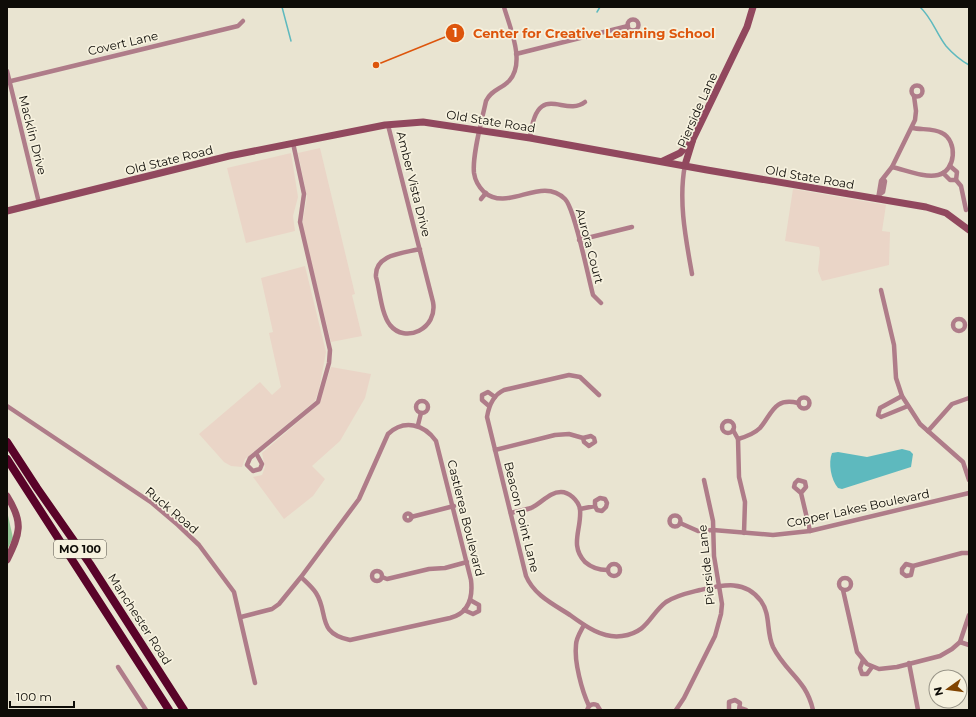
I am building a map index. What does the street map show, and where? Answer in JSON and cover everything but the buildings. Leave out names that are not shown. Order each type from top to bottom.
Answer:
[{"type":"highway","name":"Manchester Road","points":[[7,442],[36,488],[90,564],[184,710]]},
{"type":"highway","name":"Manchester Road","points":[[7,459],[169,710]]},
{"type":"street","points":[[481,199],[486,193],[479,186],[474,174],[480,130],[488,96],[505,85],[512,78],[516,68],[516,54],[504,7]]},
{"type":"street","name":"Pierside Lane","points":[[692,274],[684,224],[683,182],[685,165],[693,139],[747,27],[753,7]]},
{"type":"street","name":"Covert Lane","points":[[8,82],[238,26],[243,21]]},
{"type":"street","points":[[516,54],[628,26]]},
{"type":"street","name":"Macklin Drive","points":[[7,71],[8,82],[39,203]]},
{"type":"street","points":[[878,197],[879,186],[892,167],[912,128],[916,115],[914,96]]},
{"type":"street","points":[[530,138],[533,118],[542,108],[552,103],[577,106],[585,102]]},
{"type":"street","name":"Old State Road","points":[[7,210],[223,158],[388,125],[423,122],[530,138],[878,197],[937,210],[955,218],[969,230]]},
{"type":"street","name":"Amber Vista Drive","points":[[388,125],[420,249],[433,302],[434,314],[430,322],[423,329],[409,333],[402,332],[393,328],[387,318],[376,276],[376,270],[379,263],[386,258],[420,249]]},
{"type":"street","points":[[892,167],[928,175],[943,173],[950,166],[953,160],[952,145],[944,133],[936,130],[912,128]]},
{"type":"street","points":[[663,161],[680,153],[693,139]]},
{"type":"street","points":[[256,453],[318,402],[321,396],[330,357],[300,222],[304,194],[292,144]]},
{"type":"street","points":[[950,166],[958,174],[956,180]]},
{"type":"street","points":[[943,173],[950,180],[956,180]]},
{"type":"street","points":[[956,180],[961,186],[966,210]]},
{"type":"street","name":"Aurora Court","points":[[486,193],[493,197],[504,199],[538,191],[555,192],[564,198],[571,207],[593,295],[601,303]]},
{"type":"street","points":[[579,240],[632,227]]},
{"type":"street","points":[[881,290],[894,345],[896,378],[902,396],[920,424],[963,462],[969,480]]},
{"type":"street","points":[[489,406],[495,397],[504,390],[564,374],[580,377],[599,395]]},
{"type":"street","name":"Beacon Point Lane","points":[[495,397],[488,392],[482,395],[482,400],[489,406],[487,417],[526,576],[538,594],[584,625],[604,635],[616,637],[630,634],[647,625],[665,603],[674,597],[719,585],[734,585],[743,587],[754,594],[761,601],[766,611],[772,646],[807,690],[813,710]]},
{"type":"street","points":[[902,396],[880,408],[878,415],[885,417],[908,406]]},
{"type":"street","points":[[928,430],[952,404],[969,398]]},
{"type":"street","points":[[738,439],[750,435],[759,428],[767,415],[775,407],[784,402],[798,403]]},
{"type":"street","name":"Ruck Road","points":[[7,406],[152,503],[178,525],[199,546],[232,587],[241,618],[255,683]]},
{"type":"street","points":[[241,618],[272,609],[279,604],[359,499],[388,434],[398,427],[418,426],[421,413]]},
{"type":"street","name":"Castlerea Boulevard","points":[[418,426],[429,432],[436,441],[454,506],[467,562],[472,592],[470,600]]},
{"type":"street","points":[[733,430],[738,439],[739,477],[745,502],[744,533]]},
{"type":"street","points":[[495,450],[555,435],[569,434],[583,438]]},
{"type":"street","name":"Pierside Lane","points":[[676,710],[684,698],[718,628],[722,604],[714,556],[713,530],[704,480]]},
{"type":"street","points":[[511,513],[531,508],[552,494],[562,492],[574,498],[580,509],[576,543],[580,556],[593,568],[607,570]]},
{"type":"street","points":[[801,493],[810,531]]},
{"type":"street","name":"Copper Lakes Boulevard","points":[[680,523],[698,531],[713,530],[785,535],[810,531],[969,493]]},
{"type":"street","points":[[7,496],[16,511],[20,525],[7,560]]},
{"type":"street","points":[[412,516],[454,506]]},
{"type":"street","points":[[580,509],[595,506]]},
{"type":"street","points":[[913,566],[962,553],[969,553]]},
{"type":"street","points":[[382,577],[387,579],[429,569],[445,568],[467,562]]},
{"type":"street","points":[[301,577],[316,594],[323,617],[330,631],[350,640],[450,618],[458,615],[464,610],[470,600],[479,605],[479,611],[473,614],[464,610]]},
{"type":"street","points":[[843,590],[855,646],[863,660],[872,667],[884,669],[940,656],[952,650],[960,642],[969,615]]},
{"type":"street","points":[[584,625],[577,641],[575,653],[588,708],[595,704],[600,710]]},
{"type":"street","points":[[960,642],[969,645]]},
{"type":"street","points":[[863,660],[860,668],[862,674],[867,674],[872,667]]},
{"type":"street","points":[[909,663],[918,710]]},
{"type":"street","points":[[118,667],[146,710]]},
{"type":"street","points":[[729,710],[728,704],[732,700],[738,702],[739,709],[746,710]]},
{"type":"shaded area","points":[[320,148],[355,294],[352,295],[362,336],[331,342],[302,225],[307,197],[298,153]]},
{"type":"shaded area","points":[[291,153],[298,197],[293,216],[295,231],[246,243],[227,168]]},
{"type":"shaded area","points":[[793,189],[886,205],[882,231],[890,232],[889,265],[822,281],[818,271],[820,252],[819,247],[785,241]]},
{"type":"shaded area","points":[[305,266],[326,352],[319,390],[315,401],[245,459],[242,467],[231,466],[224,462],[199,434],[260,382],[272,395],[281,387],[269,333],[273,332],[261,278]]},
{"type":"shaded area","points":[[331,367],[371,374],[365,398],[340,441],[312,466],[325,479],[313,496],[284,519],[253,477],[262,475],[265,467],[262,453],[319,404]]},
{"type":"green space","points":[[7,511],[13,538],[7,550]]},
{"type":"water","points":[[902,449],[910,451],[913,454],[911,467],[842,489],[838,488],[836,485],[830,466],[832,453],[838,452],[867,457]]},
{"type":"waterway","points":[[282,7],[291,41]]},
{"type":"waterway","points":[[597,12],[600,7]]},
{"type":"waterway","points":[[920,7],[928,16],[946,46],[957,57],[969,65]]},
{"type":"place","name":"Center for Creative Learning School","points":[[376,65]]}]
